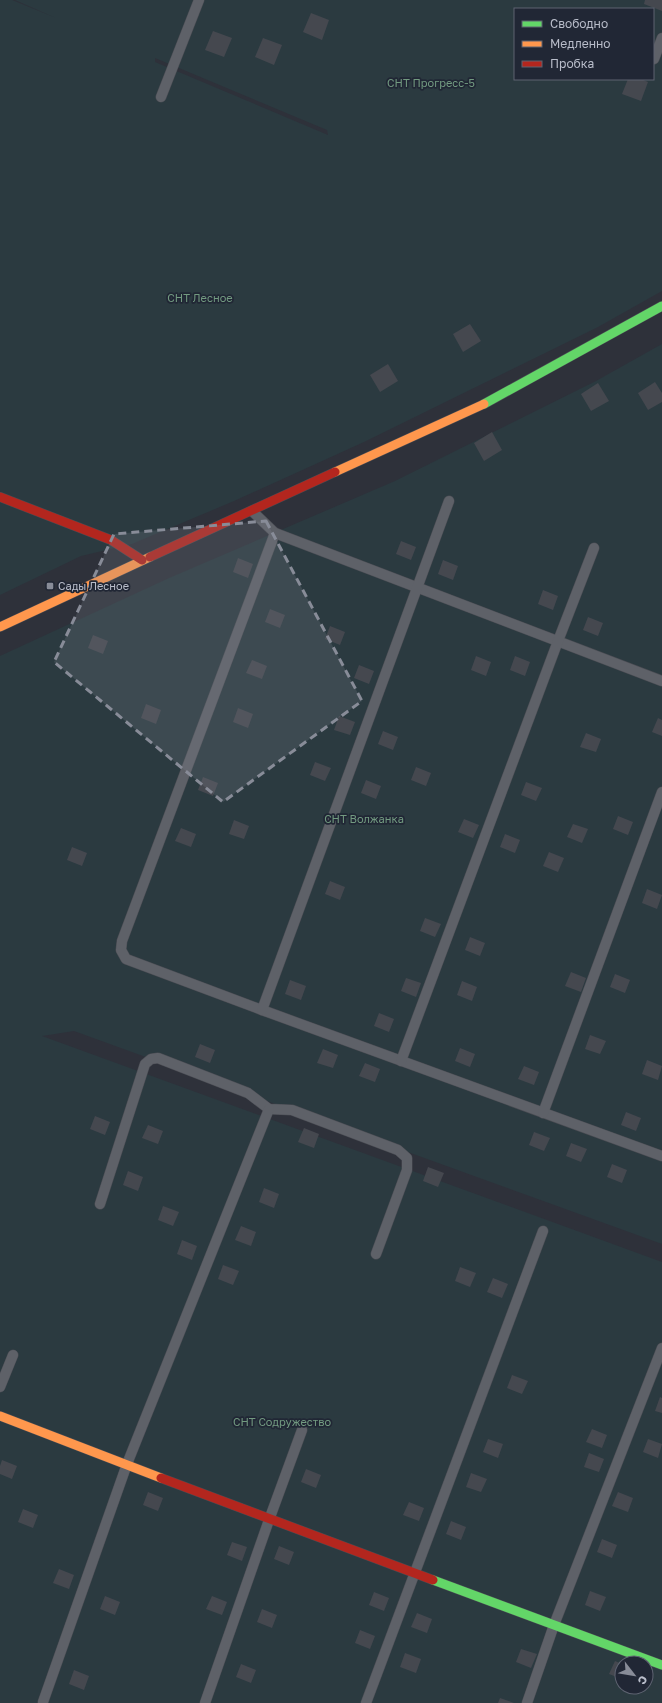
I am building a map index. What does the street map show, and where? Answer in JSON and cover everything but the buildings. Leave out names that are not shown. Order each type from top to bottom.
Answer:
[{"type":"street","points":[[0,627],[142,560],[470,411],[662,306]]},
{"type":"street","points":[[0,497],[111,540],[142,560]]},
{"type":"street","points":[[0,1416],[269,1520],[662,1665]]},
{"type":"lane","points":[[161,97],[199,0]]},
{"type":"lane","points":[[654,58],[662,38]]},
{"type":"lane","points":[[262,1010],[449,501]]},
{"type":"lane","points":[[252,511],[274,534],[662,681]]},
{"type":"lane","points":[[274,534],[125,934],[121,950],[126,959],[662,1156]]},
{"type":"lane","points":[[401,1061],[594,548]]},
{"type":"lane","points":[[543,1113],[662,792]]},
{"type":"lane","points":[[100,1204],[145,1064],[151,1059],[158,1058],[248,1093],[269,1108],[292,1110],[398,1150],[407,1158],[407,1170],[376,1254]]},
{"type":"lane","points":[[43,1702],[127,1464],[269,1108]]},
{"type":"lane","points":[[366,1703],[543,1232]]},
{"type":"lane","points":[[527,1703],[554,1625],[662,1348]]},
{"type":"lane","points":[[0,1387],[13,1354]]},
{"type":"lane","points":[[205,1703],[302,1430]]},
{"type":"highlighted area","points":[[266,521],[362,701],[223,802],[54,662],[114,534]]},
{"type":"green space","name":"СНТ Лесное","points":[[0,0],[12,0],[56,18],[15,0],[662,0],[662,291],[598,327],[364,442],[234,501],[132,544],[81,556],[0,595]],"holes":[[[155,58],[327,130],[328,135],[155,62]]]},
{"type":"green space","points":[[662,344],[662,1244],[74,1031],[42,1036],[662,1262],[662,1703],[0,1703],[0,656],[169,578],[395,481],[596,381]]},
{"type":"traffic: fast","points":[[484,404],[662,306]]},
{"type":"traffic: fast","points":[[433,1580],[662,1665]]},
{"type":"traffic: slow","points":[[335,472],[484,404]]},
{"type":"traffic: slow","points":[[0,627],[150,557]]},
{"type":"traffic: slow","points":[[0,1416],[161,1478]]},
{"type":"traffic: jam","points":[[150,557],[335,472]]},
{"type":"traffic: jam","points":[[0,497],[111,540],[142,560]]},
{"type":"traffic: jam","points":[[161,1478],[433,1580]]},
{"type":"place","name":"Сады Лесное","points":[[50,586]]},
{"type":"park label","name":"СНТ Прогресс-5","points":[[431,83]]},
{"type":"park label","name":"СНТ Волжанка","points":[[364,819]]},
{"type":"park label","name":"СНТ Содружество","points":[[282,1422]]}]
